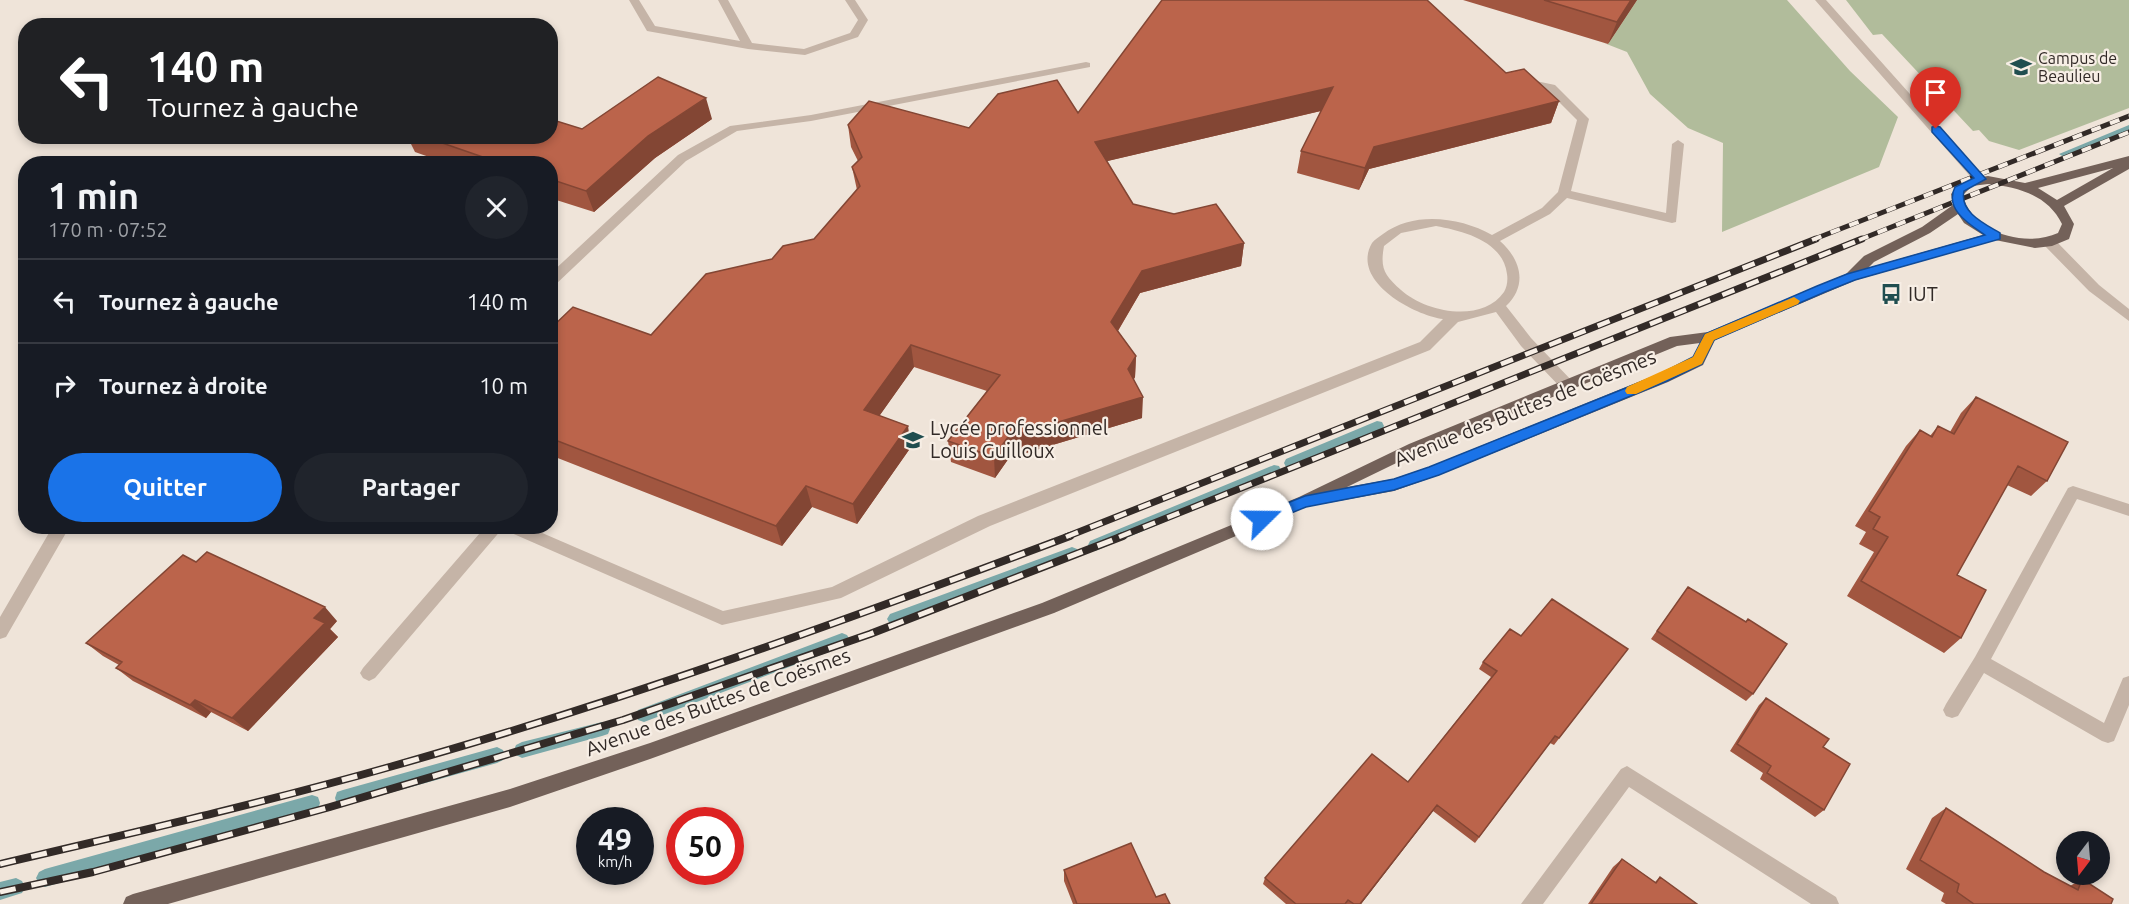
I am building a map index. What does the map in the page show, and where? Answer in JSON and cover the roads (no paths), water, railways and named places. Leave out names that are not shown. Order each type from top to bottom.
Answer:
[{"type":"main road","points":[[2025,187],[2129,162]]},
{"type":"main road","points":[[2057,205],[2129,162]]},
{"type":"main road","points":[[1980,180],[2006,182],[2025,187],[2057,205],[2066,218],[2067,231],[2058,240],[2050,243],[2025,243],[1995,236],[1972,221],[1959,207],[1957,198],[1959,189],[1968,183],[1980,180]]},
{"type":"main road","name":"Avenue des Buttes de Coësmes","points":[[1851,277],[1869,259],[1926,230],[1959,207]]},
{"type":"main road","name":"Avenue des Buttes de Coësmes","points":[[133,904],[510,798],[639,755],[1047,608],[1305,501],[1414,448],[1675,341],[1710,337],[1851,277],[1995,236]]},
{"type":"main road","name":"Avenue des Buttes de Coësmes","points":[[1305,501],[1394,484],[1434,471],[1631,391],[1698,361],[1710,337]]},
{"type":"street","points":[[634,0],[651,28],[748,46],[805,52],[854,35],[863,20],[850,0]]},
{"type":"street","points":[[723,0],[748,46]]},
{"type":"street","points":[[1820,0],[1980,180]]},
{"type":"street","points":[[558,274],[682,158],[734,128],[811,118],[1086,65]]},
{"type":"street","points":[[1492,240],[1546,211],[1564,193],[1584,119],[1551,87],[1509,78]]},
{"type":"street","points":[[1564,193],[1671,219],[1678,144]]},
{"type":"street","points":[[1436,222],[1459,226],[1492,240],[1510,259],[1516,276],[1512,294],[1499,306],[1483,313],[1455,316],[1430,312],[1406,303],[1392,293],[1378,278],[1374,262],[1377,247],[1396,229],[1413,224],[1436,222]]},
{"type":"street","points":[[2050,243],[2094,288],[2129,316]]},
{"type":"street","points":[[1499,306],[1526,342],[1568,386]]},
{"type":"street","points":[[528,534],[722,618],[836,593],[984,521],[1425,346],[1455,316]]},
{"type":"street","points":[[1952,710],[1981,662],[2073,492],[2129,510]]},
{"type":"street","points":[[0,632],[57,534]]},
{"type":"street","points":[[369,673],[489,534]]},
{"type":"street","points":[[1981,662],[2108,735],[2129,684]]},
{"type":"street","points":[[1531,904],[1627,775],[1829,904]]},
{"type":"waterway","points":[[2064,154],[2129,128]]},
{"type":"waterway","points":[[1291,463],[1377,426]]},
{"type":"waterway","points":[[1095,545],[1274,470]]},
{"type":"waterway","points":[[895,619],[1072,553]]},
{"type":"waterway","points":[[644,715],[842,640]]},
{"type":"waterway","points":[[522,750],[602,729]]},
{"type":"waterway","points":[[343,798],[497,755]]},
{"type":"waterway","points":[[45,878],[312,803]]},
{"type":"waterway","points":[[0,891],[16,887]]},
{"type":"railway","points":[[1812,240],[2129,116]]},
{"type":"railway","points":[[1859,240],[2129,132]]},
{"type":"railway","points":[[1066,537],[1816,239]]},
{"type":"railway","points":[[1119,537],[1862,239]]},
{"type":"railway","points":[[0,864],[295,793],[479,741],[734,658],[1070,536]]},
{"type":"railway","points":[[0,892],[93,872],[330,807],[623,720],[870,634],[1123,536]]},
{"type":"place","name":"Campus de Beaulieu","points":[[2021,67]]},
{"type":"place","name":"IUT","points":[[1891,294]]},
{"type":"place","name":"Lycée professionnel Louis Guilloux","points":[[913,440]]}]
